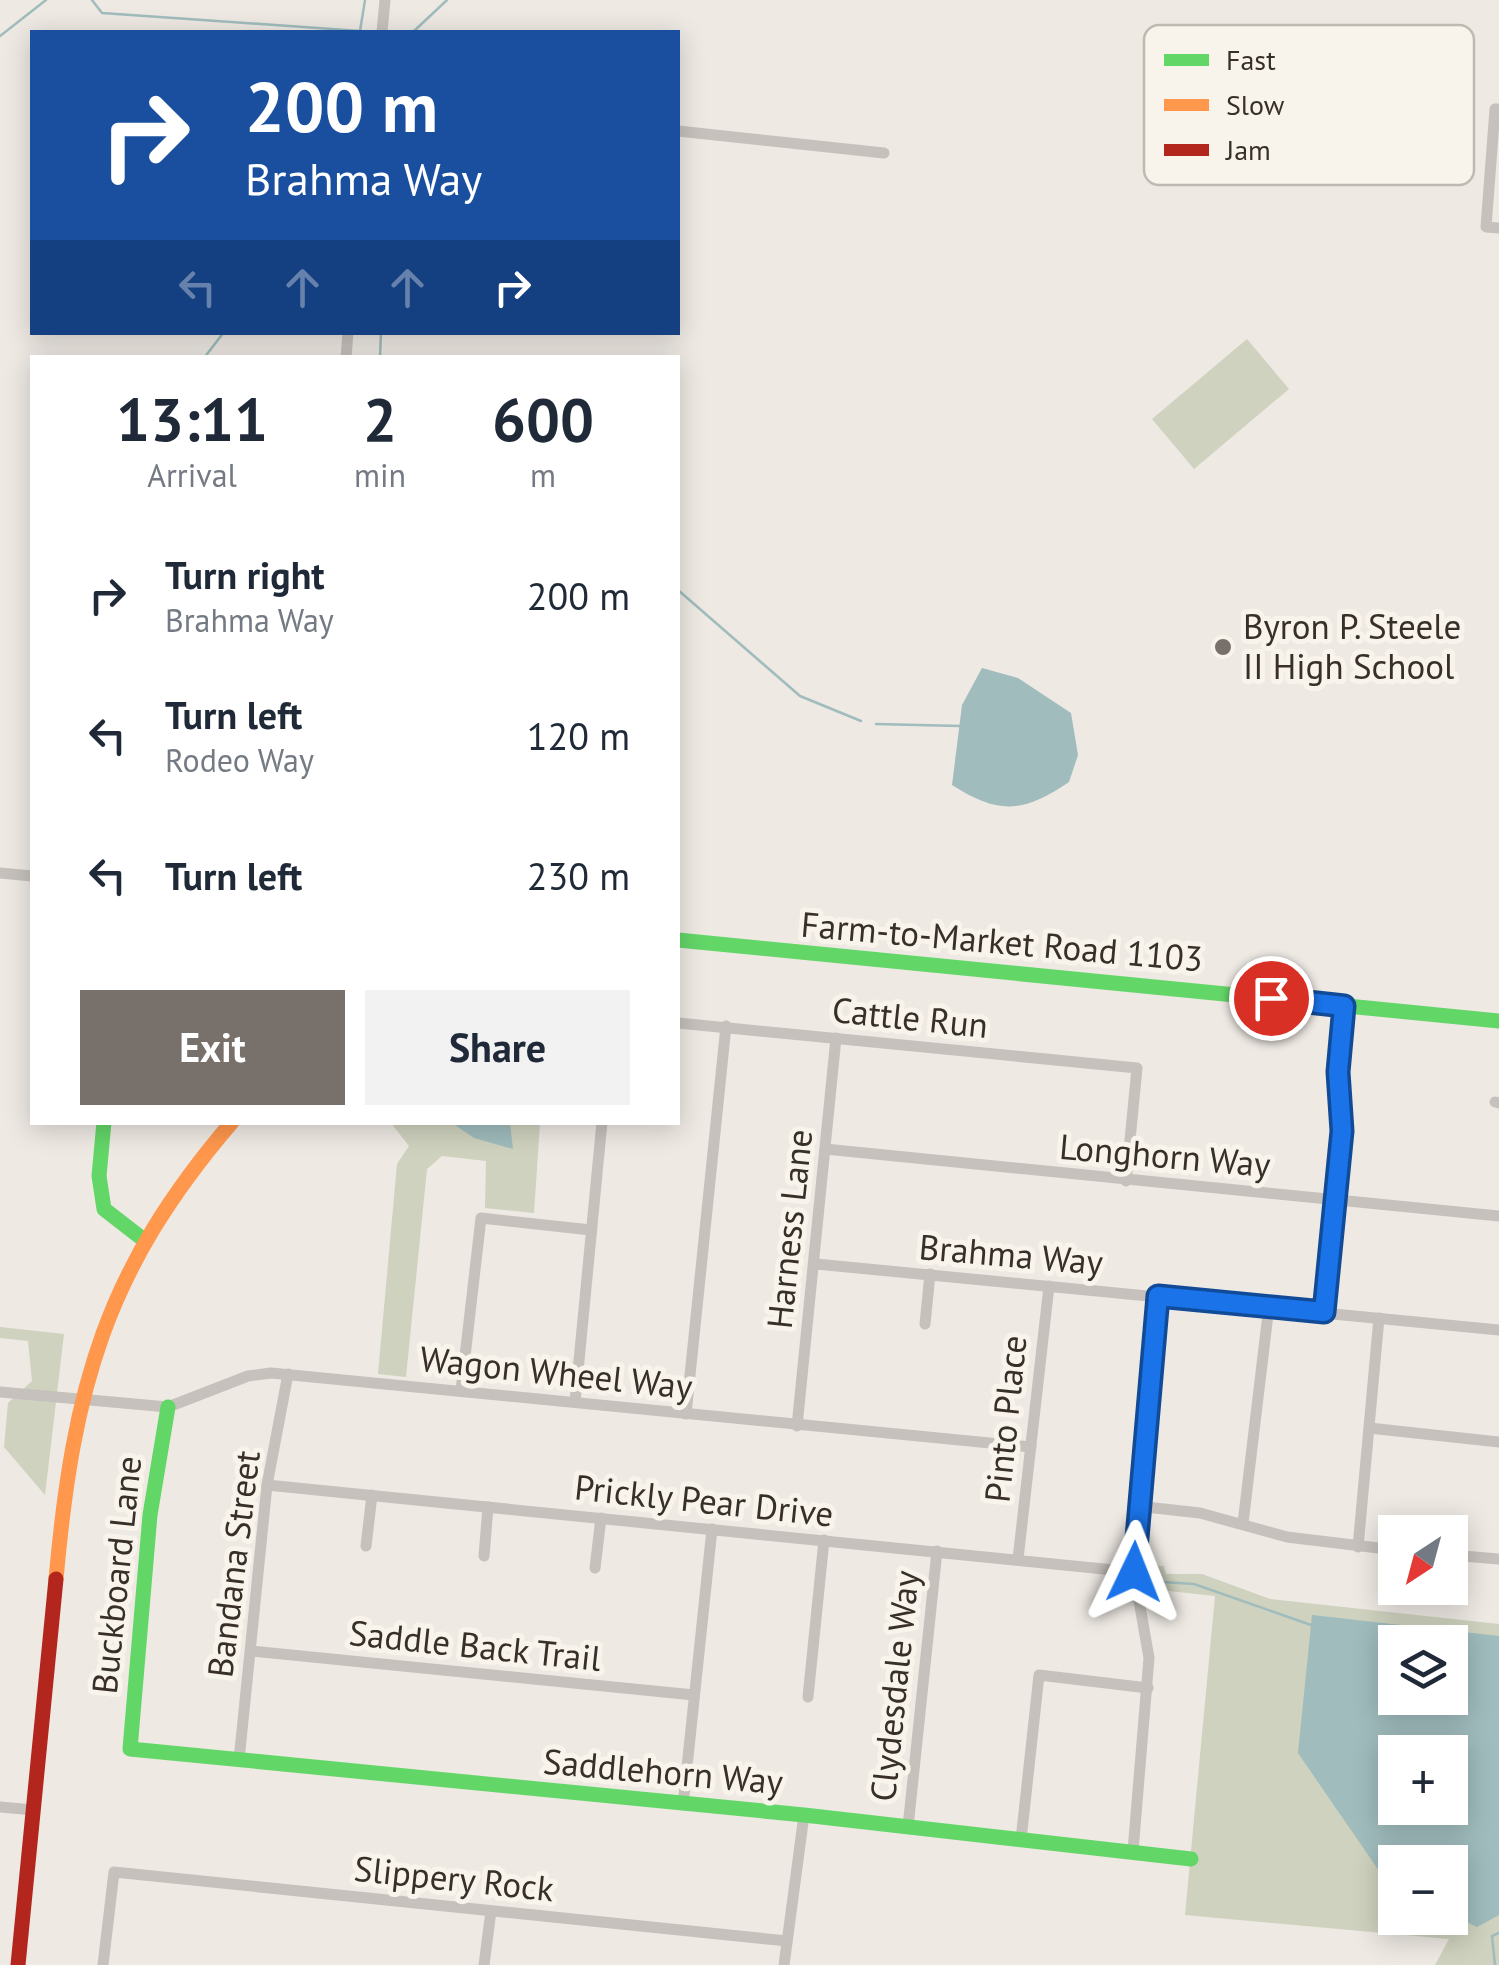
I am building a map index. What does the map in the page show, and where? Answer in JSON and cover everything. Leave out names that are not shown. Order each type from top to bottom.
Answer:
[{"type":"main road","name":"Farm-to-Market Road 1103","points":[[680,940],[1499,1021]]},
{"type":"main road","points":[[104,1125],[100,1176],[104,1209],[144,1240]]},
{"type":"main road","points":[[18,1965],[60,1529],[80,1399],[103,1324],[144,1240],[183,1182],[230,1125]]},
{"type":"main road","name":"Buckboard Lane","points":[[130,1749],[150,1514],[168,1408]]},
{"type":"main road","name":"Saddlehorn Way","points":[[130,1749],[804,1815],[1191,1859]]},
{"type":"street","points":[[382,30],[384,0]]},
{"type":"street","points":[[1492,228],[1497,109]]},
{"type":"street","points":[[680,131],[884,153]]},
{"type":"street","points":[[0,873],[30,876]]},
{"type":"street","points":[[1324,1312],[1342,1131],[1338,1072],[1344,1006]]},
{"type":"street","name":"Cattle Run","points":[[680,1024],[1137,1068],[1126,1180]]},
{"type":"street","points":[[686,1414],[726,1026]]},
{"type":"street","name":"Harness Lane","points":[[797,1426],[836,1038]]},
{"type":"street","points":[[574,1402],[602,1125]]},
{"type":"street","name":"Longhorn Way","points":[[825,1149],[1499,1216]]},
{"type":"street","points":[[461,1391],[481,1218],[591,1230]]},
{"type":"street","name":"Brahma Way","points":[[816,1264],[1499,1330]]},
{"type":"street","points":[[925,1324],[930,1274]]},
{"type":"street","name":"Pinto Place","points":[[1018,1559],[1049,1286]]},
{"type":"street","points":[[1133,1851],[1149,1658],[1134,1572],[1136,1506],[1158,1296]]},
{"type":"street","points":[[1243,1523],[1270,1306]]},
{"type":"street","points":[[1358,1547],[1379,1318]]},
{"type":"street","name":"Wagon Wheel Way","points":[[0,1392],[168,1408],[248,1376],[288,1374],[1031,1448]]},
{"type":"street","name":"Bandana Street","points":[[239,1760],[267,1485],[288,1374]]},
{"type":"street","points":[[1369,1428],[1499,1442]]},
{"type":"street","name":"Prickly Pear Drive","points":[[267,1485],[1134,1572]]},
{"type":"street","points":[[366,1546],[372,1496]]},
{"type":"street","points":[[1136,1506],[1200,1512],[1243,1523],[1259,1532],[1378,1549]]},
{"type":"street","points":[[484,1556],[488,1507]]},
{"type":"street","points":[[595,1568],[601,1518]]},
{"type":"street","points":[[683,1805],[712,1529]]},
{"type":"street","points":[[808,1697],[824,1540]]},
{"type":"street","name":"Clydesdale Way","points":[[908,1826],[937,1551]]},
{"type":"street","points":[[1468,1556],[1499,1559]]},
{"type":"street","name":"Saddle Back Trail","points":[[251,1651],[694,1695]]},
{"type":"street","points":[[1021,1840],[1039,1676],[1148,1688]]},
{"type":"street","points":[[0,1807],[34,1810]]},
{"type":"street","points":[[784,1965],[804,1815]]},
{"type":"street","name":"Slippery Rock","points":[[103,1965],[114,1872],[787,1941]]},
{"type":"street","points":[[484,1965],[490,1910]]},
{"type":"green space","points":[[1247,339],[1289,389],[1194,469],[1152,419]]},
{"type":"green space","points":[[393,1125],[540,1125],[534,1213],[485,1208],[486,1161],[442,1156],[427,1169],[406,1377],[378,1374],[397,1164],[409,1146]]},
{"type":"green space","points":[[0,1327],[64,1334],[45,1495],[4,1447],[8,1403],[32,1381],[28,1341],[0,1338]]},
{"type":"green space","points":[[1146,1565],[1164,1566],[1166,1574],[1202,1574],[1270,1599],[1499,1624],[1499,1965],[1435,1965],[1449,1939],[1405,1935],[1468,1935],[1468,1845],[1378,1845],[1378,1933],[1185,1915],[1215,1596],[1150,1589],[1155,1579]]},
{"type":"water","points":[[982,668],[1018,678],[1071,713],[1078,755],[1069,782],[1038,800],[1011,806],[984,802],[952,785],[962,705]]},
{"type":"water","points":[[455,1125],[510,1125],[513,1149],[474,1138]]},
{"type":"water","points":[[1312,1615],[1401,1625],[1378,1625],[1378,1715],[1468,1715],[1468,1633],[1499,1636],[1499,1915],[1477,1927],[1468,1923],[1468,1845],[1378,1845],[1378,1869],[1298,1753]]},
{"type":"waterway","points":[[0,36],[46,0]]},
{"type":"waterway","points":[[92,0],[102,13],[346,30]]},
{"type":"waterway","points":[[360,30],[365,0]]},
{"type":"waterway","points":[[415,30],[447,0]]},
{"type":"waterway","points":[[206,355],[222,335]]},
{"type":"waterway","points":[[380,355],[381,335]]},
{"type":"waterway","points":[[680,592],[800,696],[861,721]]},
{"type":"waterway","points":[[876,724],[960,726]]},
{"type":"waterway","points":[[1163,1582],[1194,1584],[1314,1626]]},
{"type":"waterway","points":[[1495,1965],[1492,1936],[1499,1933]]},
{"type":"traffic: fast","points":[[680,940],[1499,1021]]},
{"type":"traffic: fast","points":[[104,1125],[99,1176],[104,1209],[144,1240]]},
{"type":"traffic: fast","points":[[168,1407],[150,1515],[130,1749],[804,1815],[1191,1859]]},
{"type":"traffic: slow","points":[[56,1579],[73,1448],[103,1334],[153,1229],[230,1125]]},
{"type":"traffic: jam","points":[[18,1965],[56,1579]]},
{"type":"place","name":"Byron P. Steele II High School","points":[[1223,647]]},
{"type":"route","points":[[1134,1572],[1136,1506],[1158,1296],[1324,1312],[1342,1131],[1338,1072],[1344,1006],[1271,998]]}]
